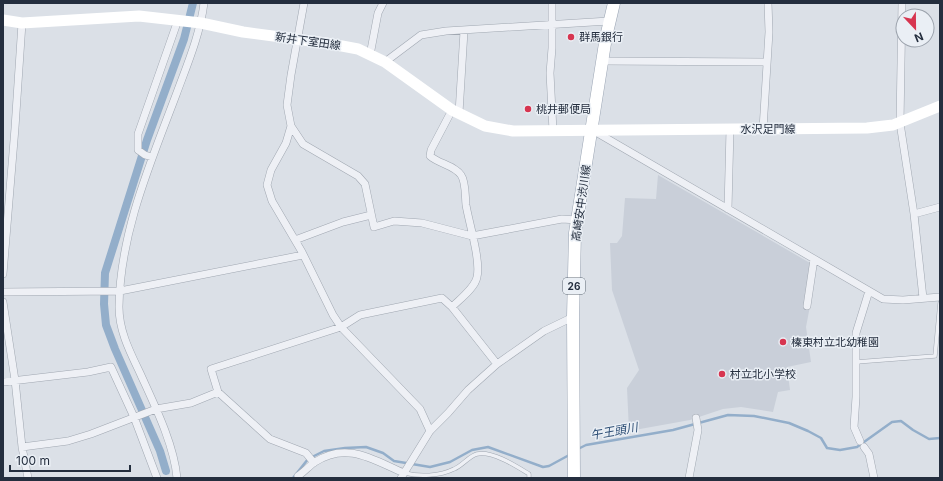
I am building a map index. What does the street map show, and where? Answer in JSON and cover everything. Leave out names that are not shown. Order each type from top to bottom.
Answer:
[{"type":"main road","name":"高崎安中渋川線","points":[[574,478],[573,317],[575,233],[602,61],[609,21],[614,3]]},
{"type":"main road","name":"新井下室田線","points":[[3,20],[22,23],[139,16],[201,23],[243,32],[358,49],[385,62],[455,112],[485,126],[513,131],[592,130]]},
{"type":"main road","name":"水沢足門線","points":[[592,130],[848,129],[894,125],[940,106]]},
{"type":"street","points":[[177,478],[172,453],[156,409],[129,351],[121,329],[119,308],[122,264],[132,216],[152,157],[192,54],[201,23],[204,3]]},
{"type":"street","points":[[304,3],[287,105],[291,126],[303,144],[358,176],[365,184],[374,227],[394,221],[422,223],[472,236],[562,219],[577,220]]},
{"type":"street","points":[[370,55],[378,13],[383,3]]},
{"type":"street","points":[[552,3],[550,73],[553,131]]},
{"type":"street","points":[[763,129],[769,32],[768,3]]},
{"type":"street","points":[[902,3],[900,123],[914,214],[923,298]]},
{"type":"street","points":[[152,157],[145,155],[138,150],[138,134],[178,20]]},
{"type":"street","points":[[385,62],[421,35],[446,31],[609,21]]},
{"type":"street","points":[[3,274],[22,23]]},
{"type":"street","points":[[452,307],[471,287],[477,278],[478,266],[469,221],[464,183],[461,175],[452,168],[434,160],[430,156],[431,150],[455,112],[464,31]]},
{"type":"street","points":[[602,61],[767,62]]},
{"type":"street","points":[[291,126],[286,143],[271,170],[267,185],[272,201],[295,240],[333,315],[341,327],[420,409],[430,431]]},
{"type":"street","points":[[728,209],[730,129]]},
{"type":"street","points":[[592,130],[883,299],[893,300],[940,297]]},
{"type":"street","points":[[914,214],[940,206]]},
{"type":"street","points":[[295,240],[343,222],[371,215]]},
{"type":"street","points":[[3,292],[120,292],[303,255]]},
{"type":"street","points":[[807,306],[814,259]]},
{"type":"street","points":[[860,441],[854,427],[856,397],[856,333],[869,291]]},
{"type":"street","points":[[314,462],[306,453],[270,439],[218,392],[211,369],[341,327],[360,315],[442,298],[452,307],[497,364]]},
{"type":"street","points":[[3,302],[15,380],[22,447],[28,478]]},
{"type":"street","points":[[298,476],[314,462],[342,452],[359,453],[404,473],[430,431],[448,414],[468,390],[497,364],[544,331],[573,317]]},
{"type":"street","points":[[3,382],[88,372],[111,367],[134,417],[157,478]]},
{"type":"street","points":[[22,447],[91,434],[156,409],[191,403],[218,392]]},
{"type":"street","points":[[689,478],[698,430],[696,418]]},
{"type":"street","points":[[864,447],[869,454],[874,478]]},
{"type":"lane","points":[[856,362],[935,356],[940,303]]},
{"type":"lane","points":[[860,441],[864,447]]},
{"type":"lane","points":[[404,473],[414,475],[436,474],[454,469],[476,454],[486,454],[514,464],[529,474],[529,478]]},
{"type":"shaded area","points":[[658,175],[810,263],[810,306],[806,327],[811,362],[787,367],[790,390],[778,392],[773,412],[741,407],[723,409],[690,420],[629,431],[627,388],[639,370],[612,290],[610,243],[617,243],[622,236],[625,198],[656,199]]},
{"type":"waterway","points":[[166,471],[160,451],[106,325],[104,304],[105,273],[147,140],[184,39],[193,3]]},
{"type":"waterway","name":"午王頭川","points":[[578,449],[586,445],[673,430],[728,415],[754,416],[789,423],[821,438],[827,448],[840,450],[857,447],[892,422],[901,421],[929,439],[940,438]]},
{"type":"waterway","name":"午王頭川","points":[[293,478],[308,459],[324,451],[345,448],[366,447],[383,453],[394,461],[430,467],[450,462],[472,450],[488,447],[543,467],[549,466],[571,454]]},
{"type":"place","name":"群馬銀行","points":[[571,37]]},
{"type":"place","name":"桃井郵便局","points":[[528,109]]},
{"type":"place","name":"榛東村立北幼稚園","points":[[783,342]]},
{"type":"place","name":"村立北小学校","points":[[722,374]]}]
